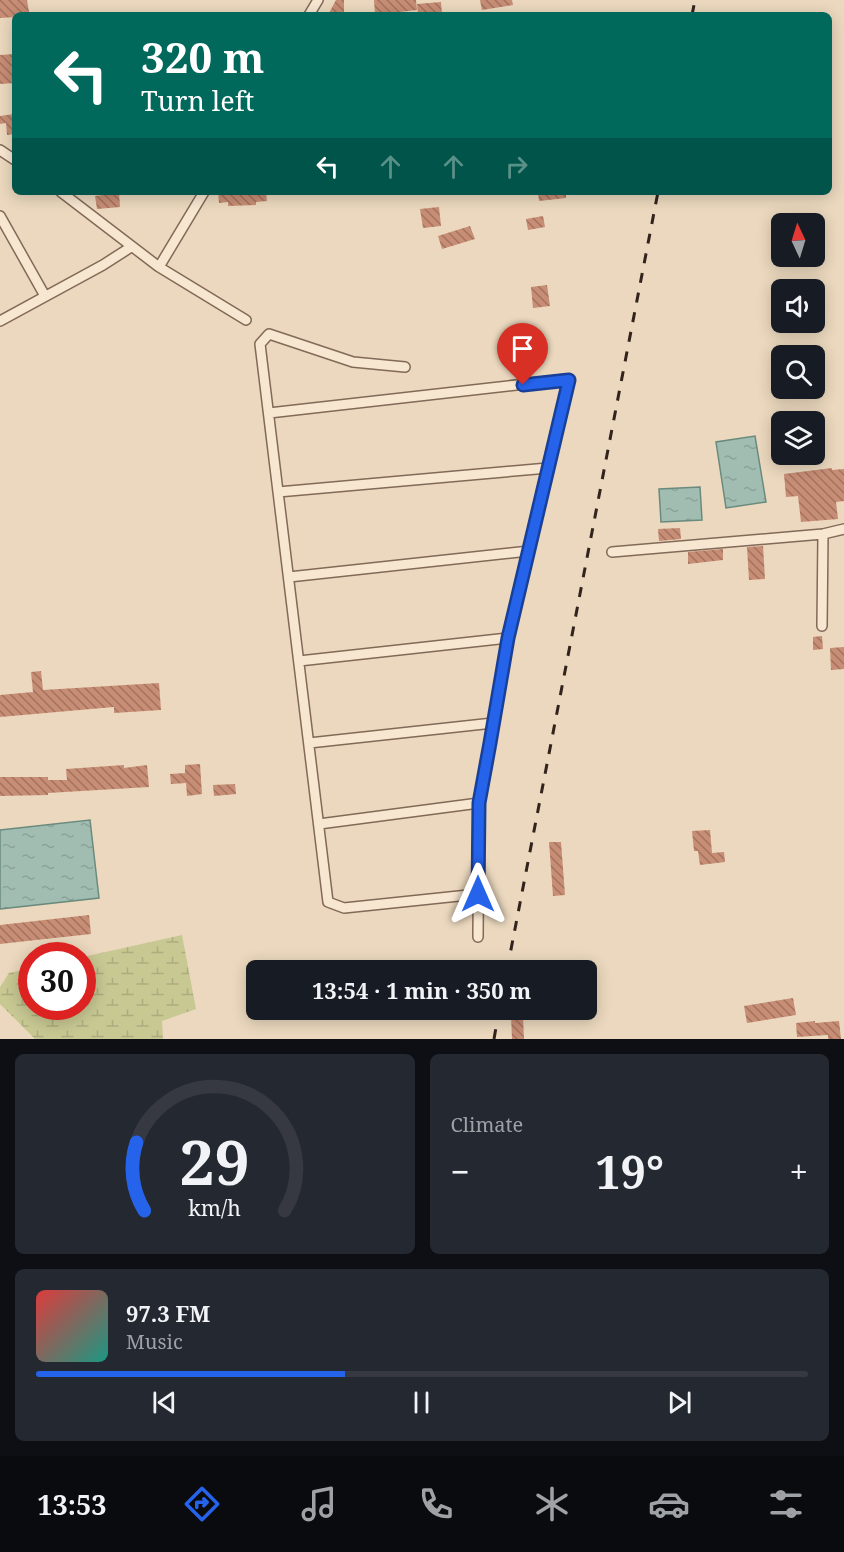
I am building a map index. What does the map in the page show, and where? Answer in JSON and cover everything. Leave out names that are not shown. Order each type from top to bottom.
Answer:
[{"type":"street","points":[[65,195],[159,267],[246,320]]},
{"type":"street","points":[[159,267],[202,195]]},
{"type":"street","points":[[0,216],[45,296]]},
{"type":"street","points":[[0,321],[104,265],[132,247]]},
{"type":"street","points":[[405,367],[353,362],[269,334],[260,344],[328,902],[344,908],[478,894]]},
{"type":"street","points":[[269,413],[569,380],[508,638],[479,803],[478,937]]},
{"type":"street","points":[[278,492],[548,468]]},
{"type":"street","points":[[612,552],[823,534],[844,529]]},
{"type":"street","points":[[822,626],[823,534]]},
{"type":"street","points":[[289,577],[529,551]]},
{"type":"street","points":[[299,661],[508,638]]},
{"type":"street","points":[[309,743],[493,723]]},
{"type":"street","points":[[319,824],[479,803]]},
{"type":"green space","points":[[182,935],[196,1009],[162,1021],[163,1039],[35,1039],[0,1004],[0,987],[9,973],[18,971],[18,1020],[96,1020],[96,954]]},
{"type":"water","points":[[755,436],[766,502],[726,508],[716,442]]},
{"type":"water","points":[[700,487],[702,520],[661,522],[659,489]]},
{"type":"water","points":[[90,820],[99,898],[0,909],[0,830]]},
{"type":"building","points":[[0,0],[27,0],[29,12],[12,12],[12,17],[0,18]]},
{"type":"building","points":[[336,0],[344,0],[344,12],[330,12]]},
{"type":"building","points":[[374,0],[416,0],[417,10],[375,12]]},
{"type":"building","points":[[480,0],[512,0],[513,5],[482,10]]},
{"type":"building","points":[[441,2],[442,12],[418,12],[417,4]]},
{"type":"building","points":[[12,54],[12,83],[0,84],[0,55]]},
{"type":"building","points":[[12,114],[12,134],[7,135],[6,123],[0,124],[0,116]]},
{"type":"building","points":[[119,195],[120,207],[97,209],[95,196]]},
{"type":"building","points":[[218,195],[266,195],[267,201],[256,202],[256,205],[228,206],[228,202],[219,203]]},
{"type":"building","points":[[538,195],[566,195],[566,198],[539,201]]},
{"type":"building","points":[[439,207],[441,226],[423,228],[420,209]]},
{"type":"building","points":[[543,216],[545,227],[528,230],[526,219]]},
{"type":"building","points":[[470,226],[475,239],[442,249],[438,236]]},
{"type":"building","points":[[547,285],[550,306],[533,308],[531,287]]},
{"type":"building","points":[[832,468],[832,470],[844,469],[844,501],[836,502],[838,519],[801,522],[798,496],[786,497],[784,474]]},
{"type":"building","points":[[680,528],[681,539],[659,541],[658,529]]},
{"type":"building","points":[[763,546],[765,579],[749,580],[747,547]]},
{"type":"building","points":[[723,549],[723,560],[688,564],[688,552]]},
{"type":"building","points":[[822,636],[823,649],[813,650],[813,637]]},
{"type":"building","points":[[844,647],[844,669],[831,670],[830,648]]},
{"type":"building","points":[[41,671],[43,690],[159,683],[161,710],[114,713],[114,707],[0,717],[0,695],[33,692],[31,672]]},
{"type":"building","points":[[200,764],[202,794],[187,796],[186,783],[171,784],[170,774],[185,773],[185,765]]},
{"type":"building","points":[[124,765],[124,768],[147,765],[149,787],[48,793],[48,795],[0,796],[0,777],[48,777],[48,780],[67,780],[66,769]]},
{"type":"building","points":[[235,784],[236,794],[214,796],[213,785]]},
{"type":"building","points":[[710,830],[712,853],[724,852],[725,862],[700,865],[698,851],[694,851],[692,831]]},
{"type":"building","points":[[549,842],[561,842],[565,895],[553,896]]},
{"type":"building","points":[[89,915],[91,934],[0,944],[0,925]]},
{"type":"building","points":[[793,998],[796,1015],[747,1023],[744,1006]]},
{"type":"building","points":[[511,1020],[523,1020],[524,1039],[512,1039]]},
{"type":"building","points":[[815,1021],[815,1023],[839,1021],[841,1039],[828,1039],[828,1035],[797,1037],[796,1023]]},
{"type":"railway","points":[[693,12],[695,0]]},
{"type":"railway","points":[[509,960],[657,195]]},
{"type":"railway","points":[[494,1039],[497,1020]]},
{"type":"route","points":[[478,894],[479,803],[508,638],[569,380],[523,385]]}]
